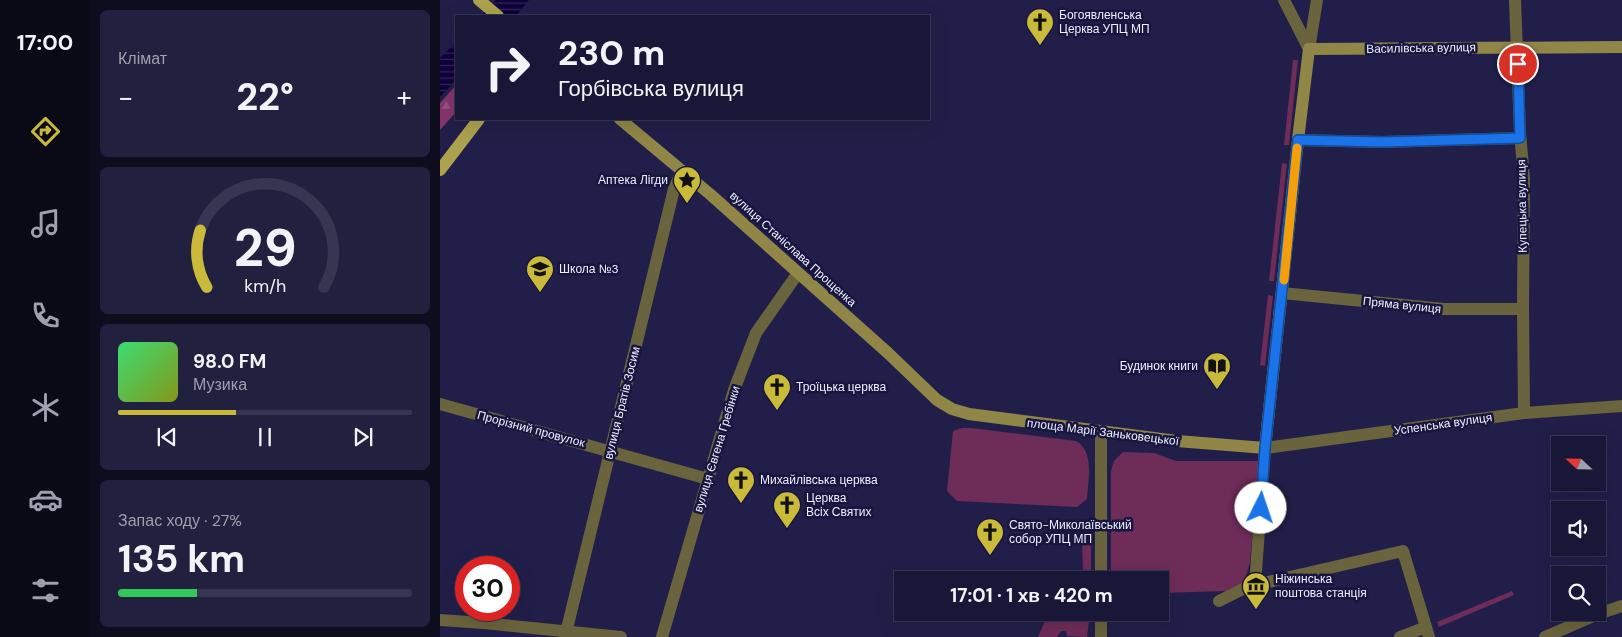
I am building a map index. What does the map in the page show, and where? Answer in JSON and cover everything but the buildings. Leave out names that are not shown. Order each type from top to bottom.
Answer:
[{"type":"main road","points":[[480,0],[497,15]]},
{"type":"main road","name":"Василівська вулиця","points":[[1309,49],[1622,47]]},
{"type":"main road","points":[[1265,448],[1309,49]]},
{"type":"main road","points":[[440,170],[478,120]]},
{"type":"main road","name":"вулиця Станіслава Прощенка","points":[[621,120],[711,195],[944,404]]},
{"type":"main road","name":"площа Марії Заньковецької","points":[[944,404],[969,414],[1176,441],[1265,448]]},
{"type":"street","points":[[1284,0],[1309,49]]},
{"type":"street","points":[[1309,49],[1317,0]]},
{"type":"street","name":"Купецька вулиця","points":[[1515,0],[1520,138],[1524,179],[1524,413]]},
{"type":"street","points":[[1298,140],[1382,142],[1520,138]]},
{"type":"street","name":"вулиця Братів Зосим","points":[[566,634],[674,189],[682,170]]},
{"type":"street","name":"вулиця Євгена Гребінки","points":[[662,637],[734,390],[756,333],[798,273]]},
{"type":"street","name":"Пряма вулиця","points":[[1282,293],[1444,309],[1523,309]]},
{"type":"street","name":"Прорізний провулок","points":[[440,404],[708,479]]},
{"type":"street","name":"Успенська вулиця","points":[[1265,448],[1524,413],[1622,406]]},
{"type":"street","points":[[1101,432],[1101,571]]},
{"type":"street","points":[[1255,585],[1265,448]]},
{"type":"street","points":[[1219,601],[1255,585],[1403,551],[1427,632],[1400,637]]},
{"type":"street","points":[[1545,637],[1598,614],[1622,606]]},
{"type":"street","points":[[440,620],[566,634],[621,637]]},
{"type":"street","points":[[1101,621],[1101,637]]},
{"type":"shaded area","points":[[496,0],[529,0],[517,15],[482,15]]},
{"type":"shaded area","points":[[455,43],[455,81],[440,97],[440,58]]},
{"type":"shaded area","points":[[1293,60],[1298,60],[1289,145],[1284,145]]},
{"type":"shaded area","points":[[1282,163],[1287,164],[1274,281],[1269,281]]},
{"type":"shaded area","points":[[1268,295],[1273,296],[1265,366],[1260,365]]},
{"type":"shaded area","points":[[962,428],[1076,441],[1086,452],[1088,459],[1087,499],[1077,507],[957,501],[947,491],[953,431]]},
{"type":"shaded area","points":[[1123,452],[1154,453],[1176,461],[1259,461],[1250,562],[1245,580],[1226,591],[1169,593],[1169,571],[1111,571],[1111,471],[1114,461]]},
{"type":"shaded area","points":[[1082,539],[1091,539],[1091,571],[1083,571]]},
{"type":"shaded area","points":[[1512,591],[1514,595],[1439,627],[1437,622]]},
{"type":"shaded area","points":[[1045,621],[1089,621],[1087,637],[1067,636],[1066,631],[1061,631],[1057,637],[1038,637]]},
{"type":"green space","points":[[455,86],[455,113],[440,130],[440,103]]},
{"type":"slow traffic","points":[[1284,280],[1297,148]]},
{"type":"place","name":"Богоявленська Церква УПЦ МП","points":[[1040,46]]},
{"type":"place","name":"Аптека Лігди","points":[[687,204]]},
{"type":"place","name":"Школа №3","points":[[540,293]]},
{"type":"place","name":"Будинок книги","points":[[1217,390]]},
{"type":"place","name":"Троїцька церква","points":[[777,411]]},
{"type":"place","name":"Михайлівська церква","points":[[741,504]]},
{"type":"place","name":"Церква Всіх Святих","points":[[787,529]]},
{"type":"place","name":"Свято-Миколаївський собор УПЦ МП","points":[[990,556]]},
{"type":"place","name":"Ніжинська поштова станція","points":[[1256,610]]},
{"type":"route","points":[[1261,508],[1265,448],[1298,140],[1382,142],[1520,138],[1518,64]]}]
